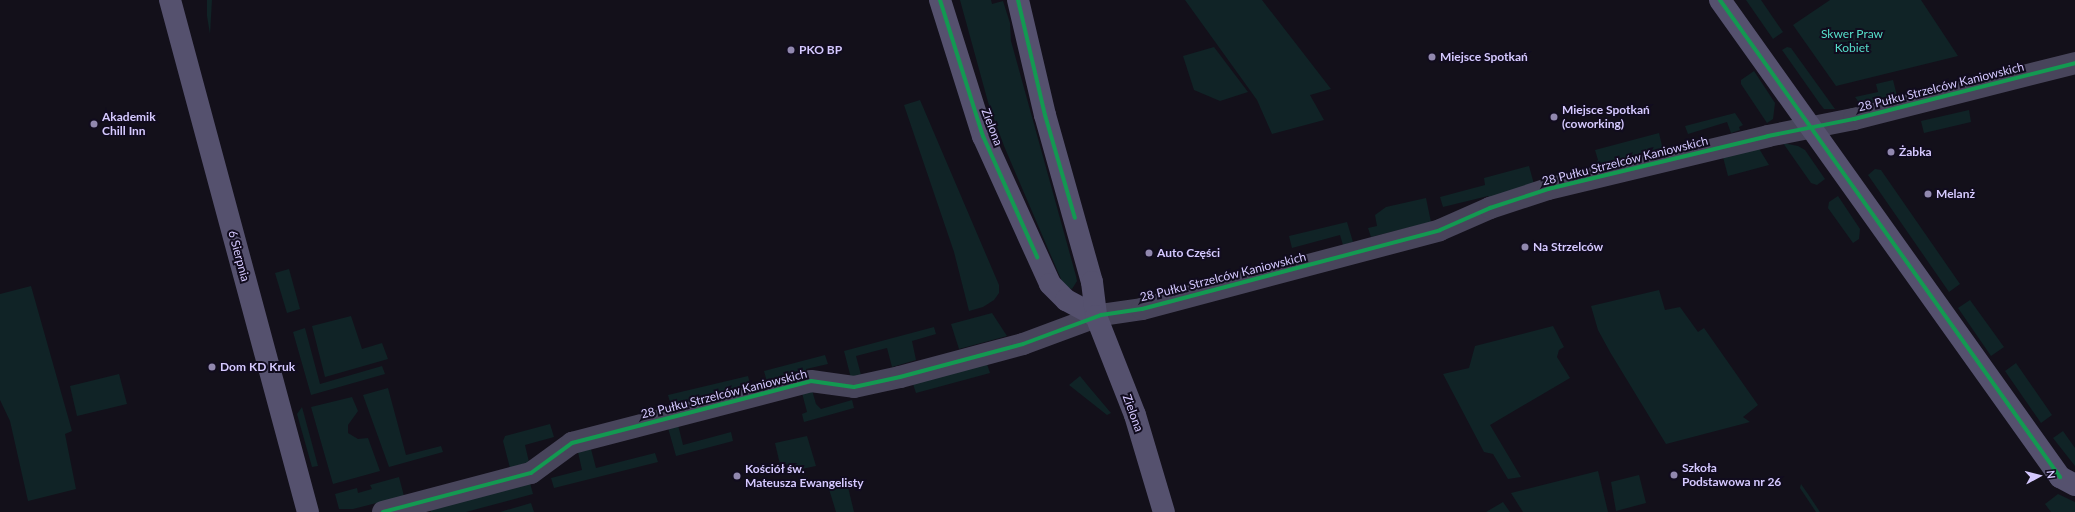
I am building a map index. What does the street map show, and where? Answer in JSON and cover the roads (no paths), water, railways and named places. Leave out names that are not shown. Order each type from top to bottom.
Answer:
[{"type":"street","name":"6 Sierpnia","points":[[170,0],[308,512]]},
{"type":"street","name":"Zielona","points":[[940,0],[983,136],[1050,284],[1066,300],[1096,316]]},
{"type":"street","name":"Zielona","points":[[1018,0],[1045,115],[1092,282],[1096,316],[1135,415],[1164,512]]},
{"type":"street","points":[[1720,0],[2060,477],[2075,485]]},
{"type":"street","name":"28 Pułku Strzelców Kaniowskich","points":[[383,512],[531,473],[572,443],[811,381],[854,387],[900,377],[1023,344],[1096,316],[1142,309],[1440,230],[1490,208],[1548,189],[1768,136],[1811,128],[2075,63]]},
{"type":"place","name":"PKO BP","points":[[791,50]]},
{"type":"place","name":"Miejsce Spotkań","points":[[1432,57]]},
{"type":"place","name":"Miejsce Spotkań (coworking)","points":[[1554,117]]},
{"type":"place","name":"Akademik Chill Inn","points":[[94,124]]},
{"type":"place","name":"Żabka","points":[[1891,152]]},
{"type":"place","name":"Melanż","points":[[1928,194]]},
{"type":"place","name":"Na Strzelców","points":[[1525,247]]},
{"type":"place","name":"Auto Części","points":[[1149,253]]},
{"type":"place","name":"Dom KD Kruk","points":[[212,367]]},
{"type":"place","name":"Szkoła Podstawowa nr 26","points":[[1674,475]]},
{"type":"place","name":"Kościół św. Mateusza Ewangelisty","points":[[737,476]]},
{"type":"park label","name":"Skwer Praw Kobiet","points":[[1852,41]]}]
